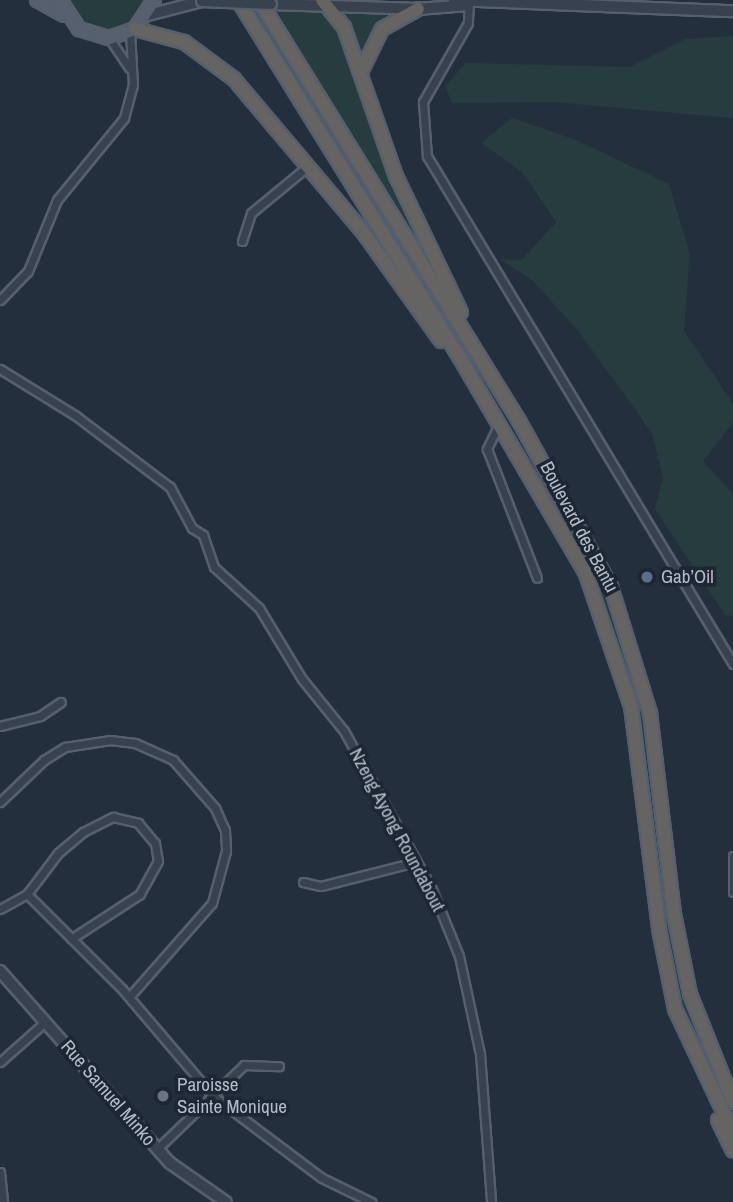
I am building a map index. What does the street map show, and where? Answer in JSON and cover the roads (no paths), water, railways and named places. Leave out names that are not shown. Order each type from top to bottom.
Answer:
[{"type":"highway","name":"Boulevard des Bantu","points":[[238,0],[480,391],[586,574],[623,673],[676,1009],[733,1132]]},
{"type":"highway","name":"Boulevard des Bantu","points":[[271,2],[600,561],[635,652],[650,713],[674,914],[693,1004],[733,1102]]},
{"type":"highway","points":[[325,3],[344,27],[413,217],[519,421]]},
{"type":"highway","points":[[360,76],[367,50],[382,29],[418,9]]},
{"type":"highway","points":[[132,31],[169,35],[216,63],[309,166],[480,391]]},
{"type":"highway","points":[[693,1004],[733,1087]]},
{"type":"highway","points":[[676,1009],[733,1151]]},
{"type":"main road","points":[[37,0],[90,35],[109,38],[132,31],[148,15],[154,0]]},
{"type":"main road","points":[[60,0],[70,20]]},
{"type":"street","points":[[454,0],[733,11]]},
{"type":"street","points":[[148,15],[202,1],[325,3],[418,9],[469,2]]},
{"type":"street","points":[[469,2],[468,23],[423,102],[427,156],[733,664]]},
{"type":"street","points":[[0,300],[28,271],[57,200],[124,118],[132,71],[132,31]]},
{"type":"street","points":[[109,38],[132,71]]},
{"type":"street","points":[[242,241],[251,213],[309,166]]},
{"type":"street","name":"Nzeng Ayong Roundabout","points":[[0,369],[76,416],[170,488],[192,528],[203,535],[214,567],[259,608],[302,679],[344,731],[431,887],[472,1000],[491,1202]]},
{"type":"street","points":[[500,424],[488,449],[537,578]]},
{"type":"street","points":[[0,726],[40,716],[61,702]]},
{"type":"street","points":[[0,802],[44,760],[65,747],[110,740],[135,743],[173,760],[215,808],[225,830],[226,851],[212,903],[195,929],[129,997]]},
{"type":"street","points":[[0,909],[27,894],[58,853],[83,832],[113,817],[138,823],[155,843],[158,860],[140,894],[71,939]]},
{"type":"street","points":[[733,856],[733,892]]},
{"type":"street","points":[[303,882],[321,886],[415,862]]},
{"type":"street","points":[[27,894],[129,997],[213,1096],[322,1178],[371,1202]]},
{"type":"street","name":"Rue Samuel Minko","points":[[0,971],[157,1149],[226,1202]]},
{"type":"street","points":[[0,1062],[45,1022]]},
{"type":"street","points":[[157,1149],[244,1065],[279,1066]]},
{"type":"street","points":[[0,1171],[3,1202]]},
{"type":"place","name":"Gab’Oil","points":[[647,577]]},
{"type":"place","name":"Paroisse Sainte Monique","points":[[163,1096]]}]
